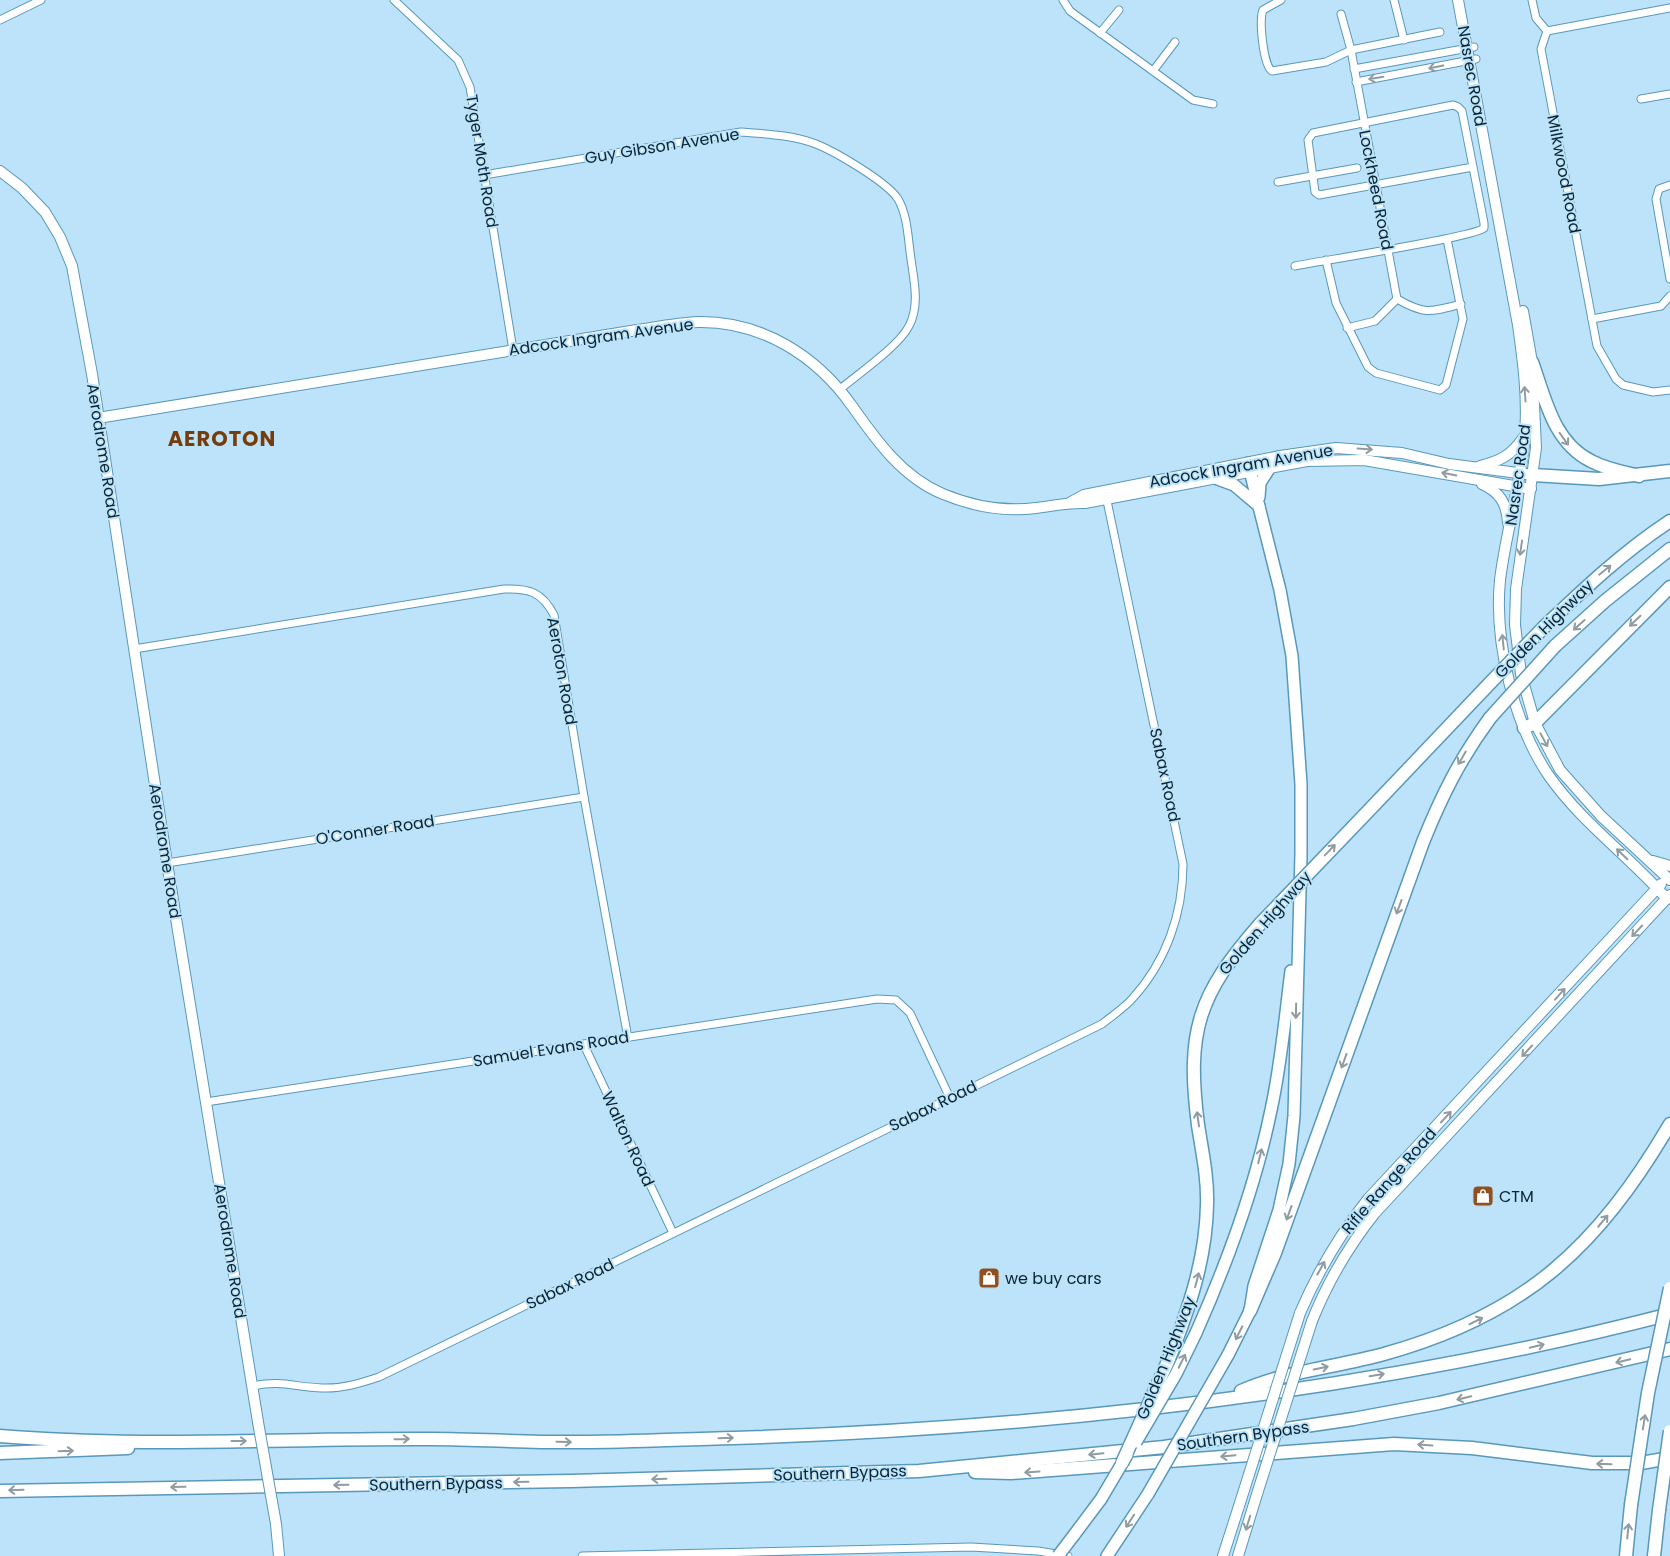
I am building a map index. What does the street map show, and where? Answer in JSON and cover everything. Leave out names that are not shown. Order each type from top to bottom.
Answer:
[{"type":"highway","points":[[1532,362],[1552,418],[1568,445],[1590,461],[1639,476]]},
{"type":"highway","points":[[1533,475],[1599,479],[1639,476],[1670,470]]},
{"type":"highway","name":"Golden Highway","points":[[1122,1463],[1169,1359],[1197,1281],[1205,1233],[1206,1177],[1194,1084],[1196,1034],[1203,1010],[1215,981],[1260,924],[1544,627],[1596,578],[1648,535],[1670,521]]},
{"type":"highway","name":"Golden Highway","points":[[1250,1311],[1275,1253],[1422,842],[1446,787],[1466,751],[1490,718],[1555,646],[1605,601],[1670,549]]},
{"type":"highway","points":[[1530,726],[1670,587]]},
{"type":"highway","points":[[1225,1399],[1271,1380],[1372,1357],[1435,1338],[1489,1314],[1511,1301],[1540,1281],[1590,1237],[1622,1199],[1670,1124]]},
{"type":"highway","points":[[1626,1556],[1631,1505],[1648,1393],[1670,1288]]},
{"type":"highway","points":[[0,1436],[190,1441],[429,1439],[582,1442],[808,1435],[1030,1420],[1225,1399],[1332,1384],[1514,1351],[1670,1314]]},
{"type":"highway","name":"Southern Bypass","points":[[0,1491],[571,1481],[919,1471],[1164,1447],[1334,1422],[1438,1403],[1670,1349]]},
{"type":"highway","points":[[1654,1556],[1670,1430]]},
{"type":"highway","points":[[0,1452],[132,1448],[190,1441]]},
{"type":"highway","points":[[919,1471],[1011,1474],[1394,1444],[1472,1448],[1592,1463],[1641,1463],[1670,1458]]},
{"type":"main road","name":"Nasrec Road","points":[[1458,0],[1470,48]]},
{"type":"main road","name":"Nasrec Road","points":[[1465,0],[1470,48],[1518,325],[1526,410],[1520,474],[1500,581],[1504,658],[1510,687],[1530,726],[1549,775],[1572,805],[1668,897]]},
{"type":"main road","name":"Nasrec Road","points":[[1472,60],[1532,362],[1536,448],[1516,589],[1515,625],[1530,726],[1560,770],[1601,816],[1669,877]]},
{"type":"main road","name":"Aerodrome Road","points":[[0,171],[34,200],[53,224],[66,249],[76,290],[98,418],[167,863],[276,1524],[278,1556]]},
{"type":"main road","name":"Adcock Ingram Avenue","points":[[98,418],[676,324],[723,324],[753,330],[795,350],[827,375],[886,452],[909,473],[942,494],[994,508],[1036,508],[1070,502],[1084,495],[1106,496],[1215,478],[1306,451],[1356,448],[1402,453],[1474,468],[1533,475]]},
{"type":"main road","points":[[1474,468],[1507,457],[1524,436]]},
{"type":"main road","name":"Adcock Ingram Avenue","points":[[1106,496],[1249,468],[1269,468],[1307,461],[1364,460],[1531,489]]},
{"type":"main road","points":[[1249,468],[1280,590],[1292,656],[1298,718],[1301,792],[1294,1116],[1289,1164],[1279,1210],[1254,1286],[1250,1311]]},
{"type":"main road","points":[[1259,506],[1260,484],[1269,468]]},
{"type":"main road","points":[[1215,478],[1234,485],[1259,506]]},
{"type":"main road","points":[[1467,478],[1491,488],[1499,495],[1507,511],[1509,536]]},
{"type":"main road","points":[[1644,856],[1662,866],[1670,866]]},
{"type":"main road","points":[[1639,870],[1646,888],[1641,905]]},
{"type":"main road","name":"Rifle Range Road","points":[[1223,1556],[1300,1312],[1312,1284],[1332,1247],[1368,1199],[1669,877]]},
{"type":"main road","name":"Rifle Range Road","points":[[1238,1556],[1312,1321],[1323,1293],[1349,1246],[1375,1213],[1668,897]]},
{"type":"main road","points":[[1122,1463],[1146,1428],[1196,1333],[1230,1252],[1260,1157],[1280,1063],[1298,910]]},
{"type":"main road","name":"Golden Highway","points":[[1110,1552],[1148,1494],[1228,1355],[1250,1311]]},
{"type":"main road","name":"Golden Highway","points":[[1058,1556],[1101,1499],[1122,1463]]},
{"type":"street","points":[[0,20],[42,0]]},
{"type":"street","name":"Tyger Moth Road","points":[[394,0],[458,60],[470,86],[513,350]]},
{"type":"street","points":[[1063,0],[1070,11],[1193,100],[1213,104]]},
{"type":"street","points":[[1281,0],[1263,10],[1260,20],[1267,65],[1270,70],[1326,62],[1351,50],[1440,32]]},
{"type":"street","points":[[1394,0],[1404,40]]},
{"type":"street","points":[[1532,0],[1536,18],[1547,31],[1670,8]]},
{"type":"street","points":[[1100,33],[1119,10]]},
{"type":"street","name":"Lockheed Road","points":[[1341,14],[1351,50],[1396,299]]},
{"type":"street","name":"Milkwood Road","points":[[1547,31],[1541,49],[1597,346],[1619,382],[1628,387],[1653,392],[1670,390]]},
{"type":"street","points":[[1153,71],[1175,42]]},
{"type":"street","points":[[1354,69],[1470,48]]},
{"type":"street","points":[[1411,58],[1414,71]]},
{"type":"street","points":[[1356,82],[1472,60]]},
{"type":"street","points":[[1641,99],[1670,94]]},
{"type":"street","points":[[1295,266],[1387,248],[1447,239],[1476,233],[1484,228],[1473,167],[1462,111],[1456,106],[1315,131],[1308,140],[1316,192],[1319,195],[1473,167]]},
{"type":"street","name":"Guy Gibson Avenue","points":[[484,175],[741,132],[781,136],[817,144],[869,174],[889,189],[898,201],[905,220],[915,285],[915,308],[905,334],[839,390]]},
{"type":"street","points":[[1278,182],[1357,168]]},
{"type":"street","points":[[1670,184],[1662,186],[1656,196],[1670,279]]},
{"type":"street","points":[[1326,260],[1336,304],[1347,328],[1372,370],[1440,390],[1446,385],[1463,319],[1447,239]]},
{"type":"street","points":[[1592,319],[1661,306],[1670,296]]},
{"type":"street","points":[[1347,328],[1375,321],[1396,299],[1422,311],[1461,304]]},
{"type":"street","name":"Sabax Road","points":[[252,1386],[278,1382],[323,1388],[340,1388],[379,1377],[1102,1024],[1131,1000],[1150,976],[1169,942],[1182,894],[1183,857],[1106,496]]},
{"type":"street","name":"Aeroton Road","points":[[134,649],[504,589],[529,590],[546,601],[554,615],[584,798],[628,1038]]},
{"type":"street","name":"O'Conner Road","points":[[167,863],[584,798]]},
{"type":"street","name":"Samuel Evans Road","points":[[206,1102],[877,999],[896,1000],[910,1012],[950,1098]]},
{"type":"street","name":"Walton Road","points":[[584,1044],[672,1234]]},
{"type":"street","points":[[582,1556],[971,1547],[1038,1551],[1068,1556]]},
{"type":"place","name":"CTM","points":[[1483,1196]]},
{"type":"place","name":"we buy cars","points":[[989,1278]]},
{"type":"district","name":"AEROTON","points":[[222,438]]}]
